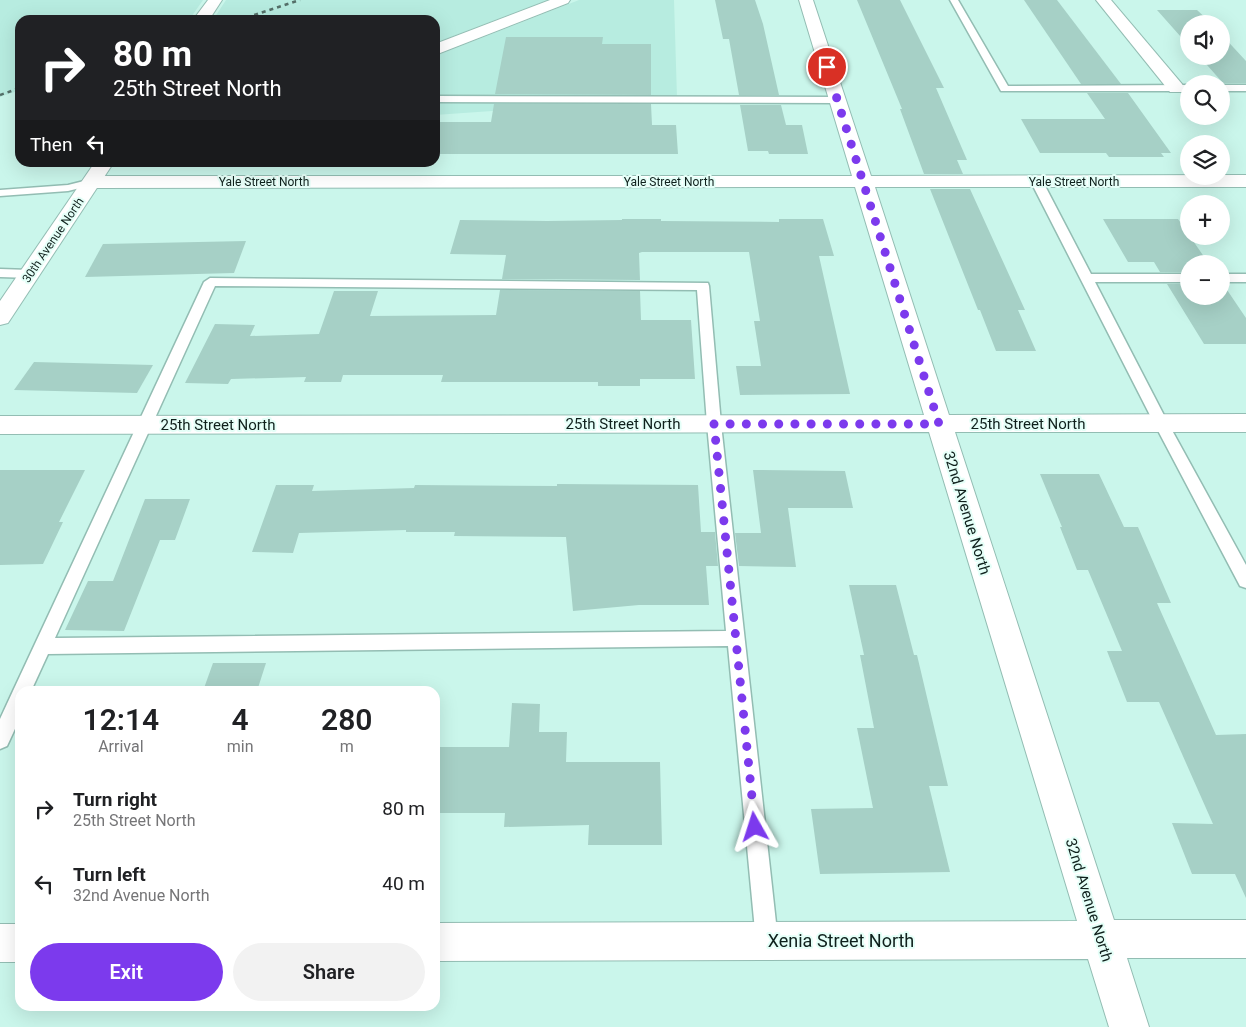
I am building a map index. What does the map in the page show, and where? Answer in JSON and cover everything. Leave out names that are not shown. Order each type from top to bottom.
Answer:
[{"type":"street","points":[[204,15],[215,0]]},
{"type":"street","points":[[440,48],[563,0]]},
{"type":"street","name":"32nd Avenue North","points":[[806,0],[1129,1027]]},
{"type":"street","points":[[1102,0],[1180,86]]},
{"type":"street","name":"30th Avenue North","points":[[3,310],[30,274],[102,167]]},
{"type":"street","points":[[92,182],[130,167]]},
{"type":"street","name":"Yale Street North","points":[[92,182],[1246,181]]},
{"type":"street","name":"25th Street North","points":[[0,425],[1246,423]]},
{"type":"street","name":"Xenia Street North","points":[[440,942],[1246,939]]},
{"type":"street","points":[[0,943],[15,943]]},
{"type":"lane","points":[[954,0],[1005,89],[1180,88]]},
{"type":"lane","points":[[1230,88],[1246,88]]},
{"type":"lane","points":[[440,99],[837,100]]},
{"type":"lane","points":[[0,193],[68,188],[92,182]]},
{"type":"lane","points":[[1037,182],[1161,423],[1246,581]]},
{"type":"lane","points":[[0,273],[30,274]]},
{"type":"lane","points":[[1086,278],[1180,278]]},
{"type":"lane","points":[[1230,278],[1246,278]]},
{"type":"lane","points":[[24,686],[210,282],[703,286],[714,424],[767,941]]},
{"type":"lane","points":[[43,646],[735,638]]},
{"type":"lane","points":[[0,740],[15,708]]},
{"type":"shaded area","points":[[0,0],[203,0],[192,15],[15,15],[15,92],[0,97]]},
{"type":"shaded area","points":[[226,0],[548,0],[440,41],[440,15],[216,15]]},
{"type":"shaded area","points":[[579,0],[674,0],[677,98],[440,115],[440,54]]},
{"type":"building","points":[[715,0],[755,0],[763,24],[779,95],[739,95],[729,39],[723,39]]},
{"type":"building","points":[[857,0],[900,0],[944,88],[936,88],[967,160],[957,160],[963,174],[924,174],[900,109],[902,109]]},
{"type":"building","points":[[1024,0],[1057,0],[1121,84],[1081,84]]},
{"type":"building","points":[[1157,10],[1197,10],[1202,15],[1180,15],[1180,36]]},
{"type":"building","points":[[506,37],[603,37],[602,44],[651,44],[651,95],[495,94]]},
{"type":"building","points":[[1230,44],[1246,61],[1246,83],[1230,83],[1230,75],[1216,75],[1207,65],[1230,65]]},
{"type":"building","points":[[1087,93],[1128,93],[1171,153],[1161,153],[1164,157],[1109,157],[1106,153],[1040,153],[1021,119],[1105,119]]},
{"type":"building","points":[[494,104],[651,104],[652,125],[676,125],[678,154],[440,154],[440,122],[491,122]]},
{"type":"building","points":[[740,105],[781,105],[786,125],[802,125],[808,154],[769,154],[768,151],[748,151]]},
{"type":"building","points":[[930,189],[970,189],[1025,310],[1018,310],[1036,351],[996,351]]},
{"type":"building","points":[[622,219],[779,222],[779,219],[823,219],[834,256],[819,256],[850,394],[740,395],[736,366],[761,366],[754,321],[760,321],[749,252],[642,252],[639,253],[640,280],[502,279],[506,255],[450,254],[460,220],[547,221]]},
{"type":"building","points":[[1103,219],[1178,219],[1180,222],[1180,245],[1196,245],[1203,255],[1180,255],[1180,272],[1160,272],[1154,262],[1128,262]]},
{"type":"building","points":[[246,241],[234,273],[85,277],[103,244]]},
{"type":"building","points":[[1167,284],[1180,284],[1180,305],[1230,305],[1230,294],[1246,318],[1246,344],[1204,344]]},
{"type":"building","points":[[500,290],[640,291],[641,320],[691,320],[695,379],[640,379],[640,386],[598,386],[598,382],[441,382],[443,375],[343,375],[341,382],[304,382],[306,377],[231,379],[228,384],[185,383],[215,324],[255,325],[250,336],[319,334],[334,291],[378,291],[370,316],[496,315]]},
{"type":"building","points":[[34,362],[153,365],[137,393],[14,390]]},
{"type":"building","points":[[0,470],[85,470],[59,522],[63,522],[43,564],[0,565]]},
{"type":"building","points":[[753,470],[845,471],[853,508],[788,508],[796,567],[739,566],[735,533],[761,533]]},
{"type":"building","points":[[1040,474],[1099,474],[1124,527],[1138,527],[1171,603],[1157,603],[1216,735],[1246,734],[1246,898],[1235,874],[1192,874],[1172,823],[1213,824],[1159,702],[1127,702],[1107,651],[1122,651],[1088,570],[1077,570]]},
{"type":"building","points":[[557,484],[698,485],[701,532],[715,532],[718,566],[706,566],[709,605],[639,605],[573,611],[566,537],[454,536],[455,532],[406,532],[406,530],[299,533],[293,553],[252,552],[276,485],[314,485],[312,491],[414,488],[415,485],[557,486]]},
{"type":"building","points":[[145,499],[190,499],[175,540],[160,540],[124,631],[65,630],[88,581],[113,581]]},
{"type":"building","points":[[849,585],[896,585],[914,655],[917,655],[948,786],[929,786],[950,872],[820,874],[811,809],[873,808],[857,728],[874,728],[860,655],[864,655]]},
{"type":"building","points":[[213,663],[266,663],[259,686],[205,686]]},
{"type":"building","points":[[512,703],[540,704],[539,732],[567,732],[566,762],[660,762],[662,845],[588,845],[589,825],[504,827],[505,813],[440,813],[440,747],[509,747]]},
{"type":"railway","points":[[254,15],[300,0]]},
{"type":"railway","points":[[0,95],[15,90]]},
{"type":"route","points":[[755,827],[714,424],[939,424],[827,67]]}]
